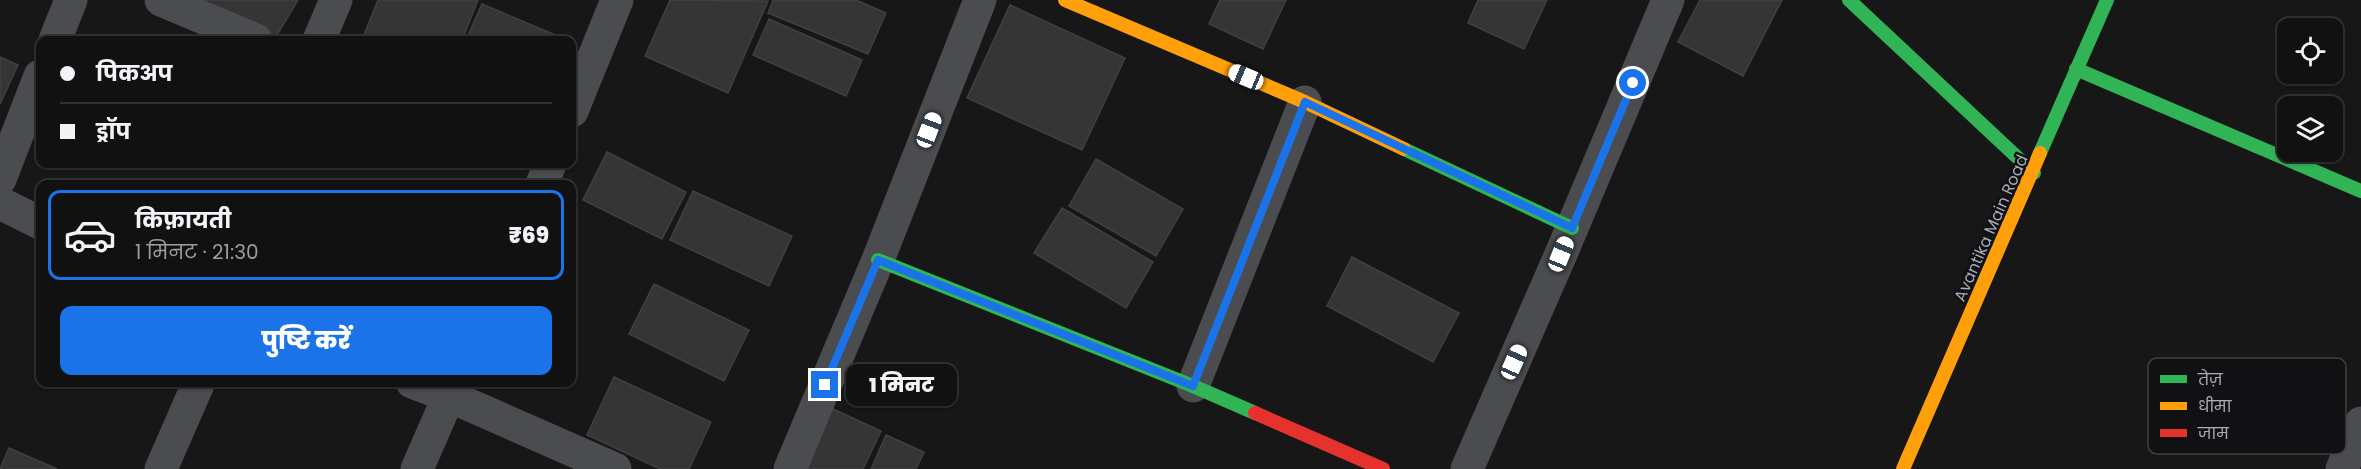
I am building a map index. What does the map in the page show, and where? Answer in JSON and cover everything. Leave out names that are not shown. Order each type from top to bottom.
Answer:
[{"type":"street","points":[[57,36],[71,0]]},
{"type":"street","points":[[161,0],[246,36]]},
{"type":"street","points":[[321,36],[336,0]]},
{"type":"street","points":[[576,101],[617,0]]},
{"type":"street","points":[[790,469],[878,260],[980,0]]},
{"type":"street","points":[[1065,0],[1305,102],[1572,228]]},
{"type":"street","points":[[1467,469],[1668,0]]},
{"type":"street","points":[[1849,0],[2034,173]]},
{"type":"street","name":"Avantika Main Road","points":[[1903,469],[2034,173],[2107,0]]},
{"type":"street","points":[[2076,69],[2361,191]]},
{"type":"street","points":[[0,179],[36,86]]},
{"type":"street","points":[[1193,386],[1305,102]]},
{"type":"street","points":[[0,203],[36,221]]},
{"type":"street","points":[[878,260],[1193,386],[1383,469]]},
{"type":"street","points":[[161,469],[197,387]]},
{"type":"street","points":[[417,469],[452,389],[615,469]]},
{"type":"street","points":[[2342,469],[2361,423]]},
{"type":"building","points":[[203,0],[298,0],[276,36],[267,36]]},
{"type":"building","points":[[378,0],[478,0],[464,36],[364,36]]},
{"type":"building","points":[[670,0],[768,1],[728,93],[645,56]]},
{"type":"building","points":[[773,0],[856,0],[886,13],[868,54],[768,13]]},
{"type":"building","points":[[1220,0],[1286,0],[1263,49],[1209,24]]},
{"type":"building","points":[[1478,0],[1547,0],[1524,49],[1468,23]]},
{"type":"building","points":[[1700,0],[1782,0],[1743,76],[1678,42]]},
{"type":"building","points":[[482,4],[558,36],[468,36]]},
{"type":"building","points":[[1010,5],[1125,58],[1082,150],[967,98]]},
{"type":"building","points":[[769,19],[862,60],[846,96],[753,55]]},
{"type":"building","points":[[0,57],[18,65],[0,104]]},
{"type":"building","points":[[607,152],[686,192],[662,239],[583,200]]},
{"type":"building","points":[[1096,159],[1183,209],[1156,256],[1069,206]]},
{"type":"building","points":[[693,191],[792,236],[769,286],[670,240]]},
{"type":"building","points":[[1062,208],[1153,262],[1126,308],[1034,253]]},
{"type":"building","points":[[1352,257],[1459,313],[1433,362],[1327,306]]},
{"type":"building","points":[[654,284],[749,330],[724,381],[629,334]]},
{"type":"building","points":[[614,377],[711,422],[689,469],[660,469],[587,435]]},
{"type":"building","points":[[831,408],[881,431],[863,469],[803,469]]},
{"type":"building","points":[[886,435],[924,452],[916,469],[871,469]]},
{"type":"building","points":[[9,448],[57,469],[0,469]]},
{"type":"traffic: fast","points":[[1849,0],[2034,173]]},
{"type":"traffic: fast","points":[[2040,153],[2107,0]]},
{"type":"traffic: fast","points":[[2076,69],[2361,191]]},
{"type":"traffic: fast","points":[[1404,149],[1572,228]]},
{"type":"traffic: fast","points":[[878,260],[1255,413]]},
{"type":"traffic: slow","points":[[1065,0],[1305,102],[1404,149]]},
{"type":"traffic: slow","points":[[1903,469],[2040,153]]},
{"type":"traffic: jam","points":[[1255,413],[1383,469]]},
{"type":"route","points":[[825,385],[878,260],[1193,386],[1305,102],[1572,228],[1633,83]]}]
